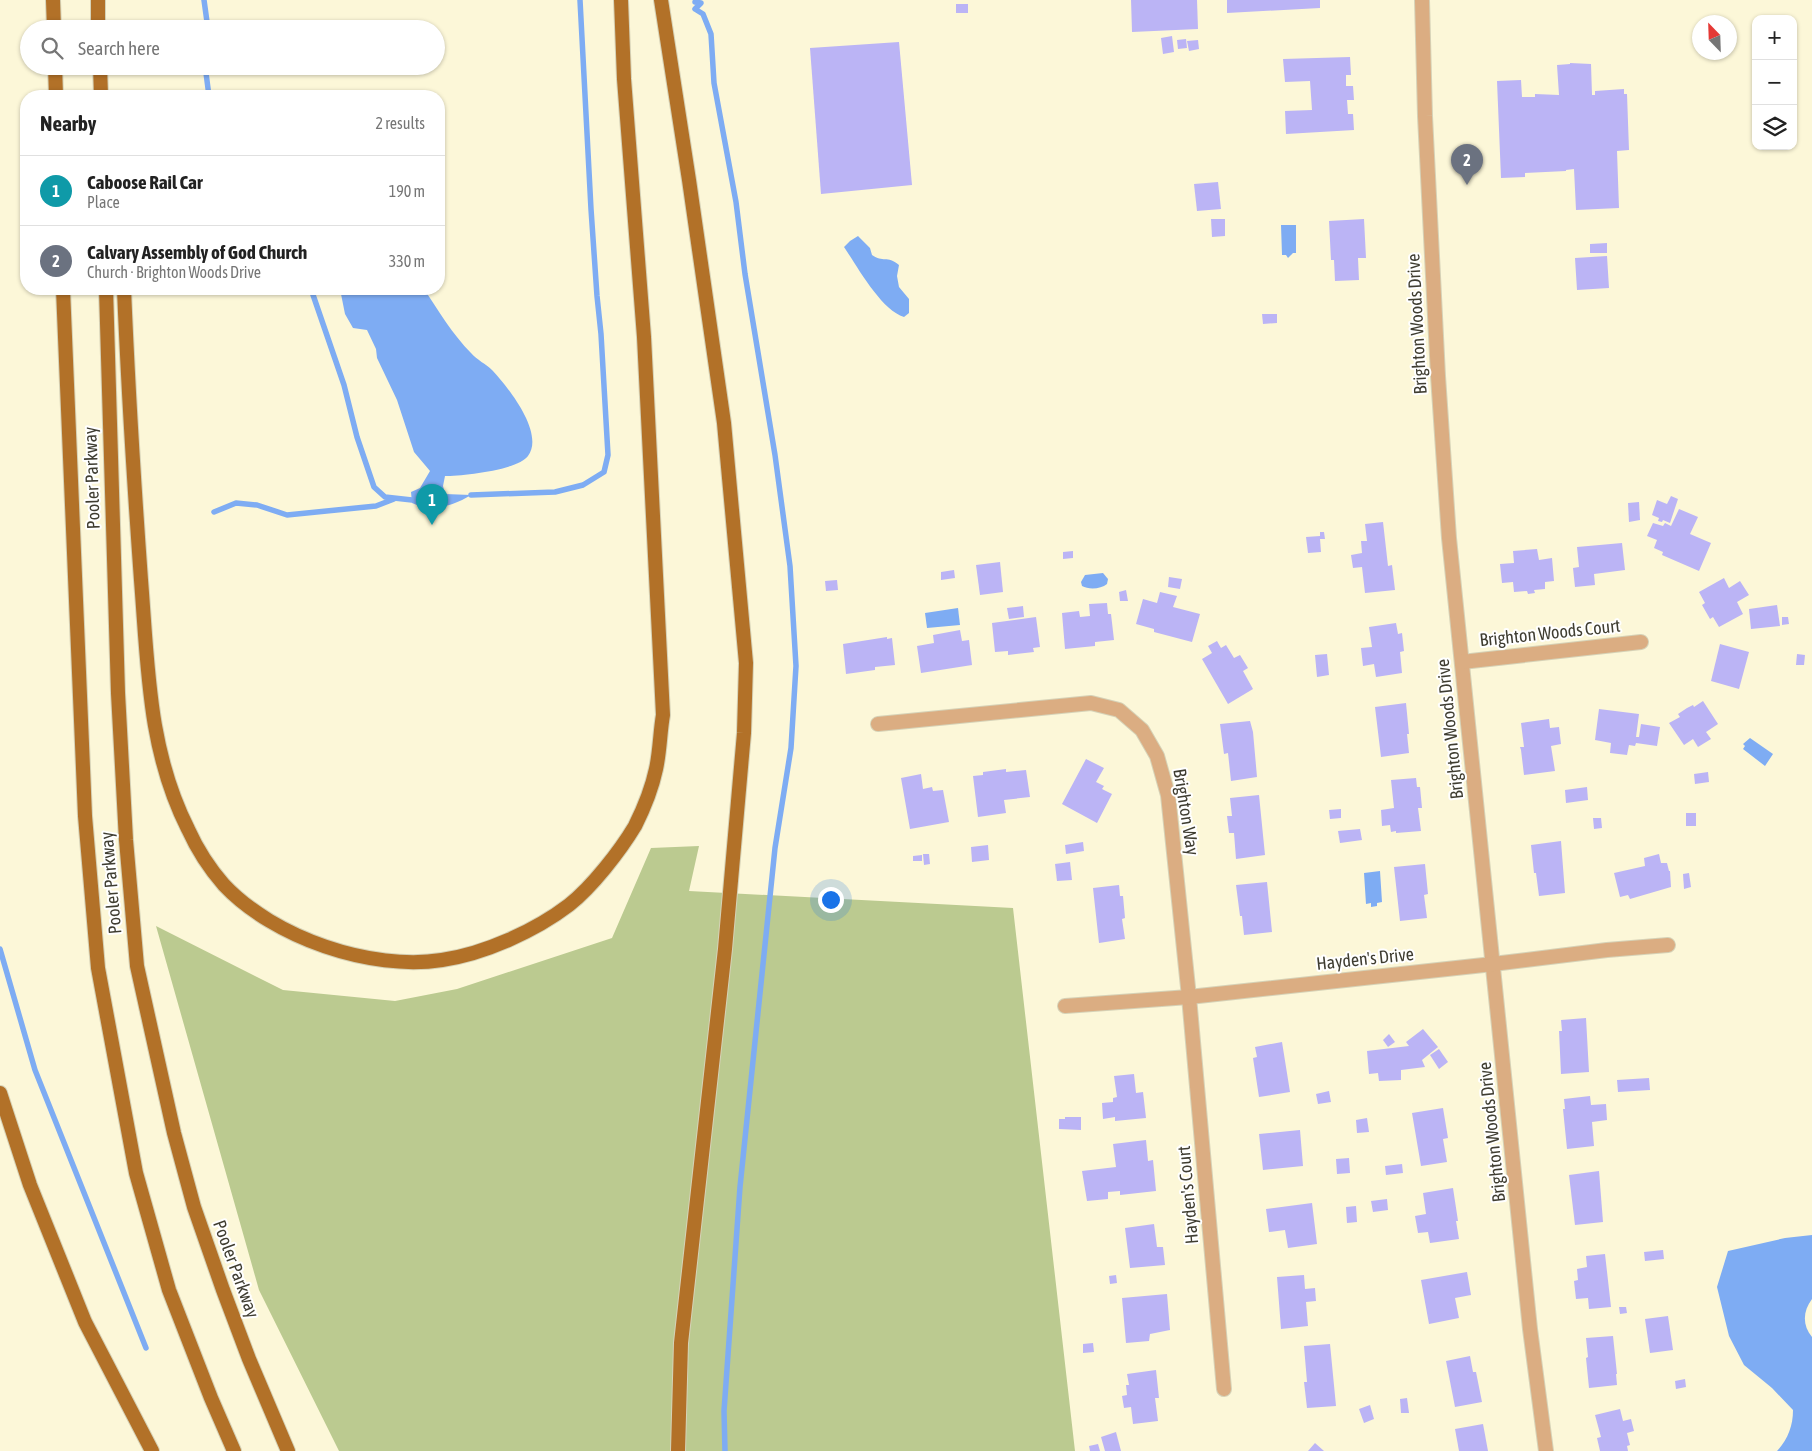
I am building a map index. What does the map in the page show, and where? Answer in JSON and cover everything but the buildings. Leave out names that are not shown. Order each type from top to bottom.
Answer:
[{"type":"main road","points":[[53,0],[54,20]]},
{"type":"main road","points":[[98,0],[98,20]]},
{"type":"main road","points":[[124,295],[132,456],[154,730],[168,785],[188,830],[199,849],[224,884],[237,897],[265,917],[297,936],[355,955],[397,962],[440,960],[468,954],[508,940],[533,927],[568,906],[582,894],[598,877],[633,828],[648,795],[657,768],[663,715],[644,337],[624,79],[621,0]]},
{"type":"main road","points":[[661,0],[724,423],[746,663],[744,733],[725,949],[681,1343],[678,1451]]},
{"type":"main road","points":[[55,75],[56,90]]},
{"type":"main road","points":[[100,75],[100,90]]},
{"type":"main road","name":"Pooler Parkway","points":[[63,295],[85,816],[98,968],[136,1174],[169,1290],[234,1451]]},
{"type":"main road","name":"Pooler Parkway","points":[[106,295],[118,693],[126,840],[137,966],[174,1133],[194,1207],[246,1351],[288,1451]]},
{"type":"main road","points":[[0,1093],[30,1185],[85,1322],[152,1451]]},
{"type":"street","name":"Brighton Woods Drive","points":[[1422,0],[1438,376],[1450,538],[1530,1329],[1546,1451]]},
{"type":"street","name":"Brighton Woods Court","points":[[1462,662],[1641,642]]},
{"type":"street","name":"Brighton Way","points":[[878,724],[1091,703],[1119,710],[1142,730],[1157,756],[1168,795],[1189,997]]},
{"type":"street","name":"Hayden's Drive","points":[[1065,1006],[1189,997],[1607,950],[1668,945]]},
{"type":"street","name":"Hayden's Court","points":[[1189,997],[1224,1389]]},
{"type":"green space","points":[[699,846],[689,891],[1013,908],[1075,1451],[339,1451],[259,1290],[156,926],[283,990],[395,1001],[457,989],[612,938],[651,848]]},
{"type":"water","points":[[1281,225],[1296,225],[1296,253],[1293,253],[1288,258],[1286,255],[1282,255]]},
{"type":"water","points":[[858,236],[870,248],[872,255],[879,259],[891,260],[899,265],[897,276],[899,287],[909,299],[909,313],[904,317],[895,313],[878,297],[844,247]]},
{"type":"water","points":[[341,295],[428,295],[458,338],[473,355],[492,370],[515,399],[528,423],[532,435],[532,446],[528,456],[522,461],[502,468],[464,475],[445,476],[443,486],[445,494],[471,495],[450,505],[427,507],[412,503],[411,492],[420,488],[430,471],[414,452],[397,400],[377,358],[376,349],[367,330],[353,328],[345,314]]},
{"type":"water","points":[[1103,573],[1108,579],[1107,584],[1104,586],[1091,588],[1082,586],[1081,582],[1085,575]]},
{"type":"water","points":[[958,608],[960,625],[927,628],[925,613]]},
{"type":"water","points":[[1750,738],[1773,754],[1765,766],[1743,749],[1745,746],[1743,744]]},
{"type":"water","points":[[1380,871],[1382,902],[1377,903],[1377,906],[1371,907],[1371,903],[1366,904],[1364,873]]},
{"type":"water","points":[[1812,1235],[1812,1299],[1805,1313],[1805,1323],[1812,1337],[1812,1451],[1777,1451],[1789,1432],[1793,1410],[1772,1388],[1744,1365],[1729,1336],[1717,1287],[1728,1251],[1785,1238]]},
{"type":"waterway","points":[[204,0],[207,20]]},
{"type":"waterway","points":[[471,495],[555,492],[583,485],[604,472],[608,455],[591,209],[580,0]]},
{"type":"waterway","points":[[695,2],[701,3],[695,9],[703,14],[711,34],[714,83],[736,202],[745,274],[775,455],[790,566],[796,666],[791,748],[775,848],[740,1187],[724,1411],[725,1451]]},
{"type":"waterway","points":[[206,75],[208,90]]},
{"type":"waterway","points":[[313,295],[344,385],[357,437],[374,487],[385,497],[412,500]]},
{"type":"waterway","points":[[214,512],[236,503],[257,505],[287,515],[376,506],[394,499]]},
{"type":"waterway","points":[[0,949],[35,1070],[146,1348]]},
{"type":"place","name":"Calvary Assembly of God Church","points":[[1467,185]]},
{"type":"place","name":"Caboose Rail Car","points":[[432,525]]}]
